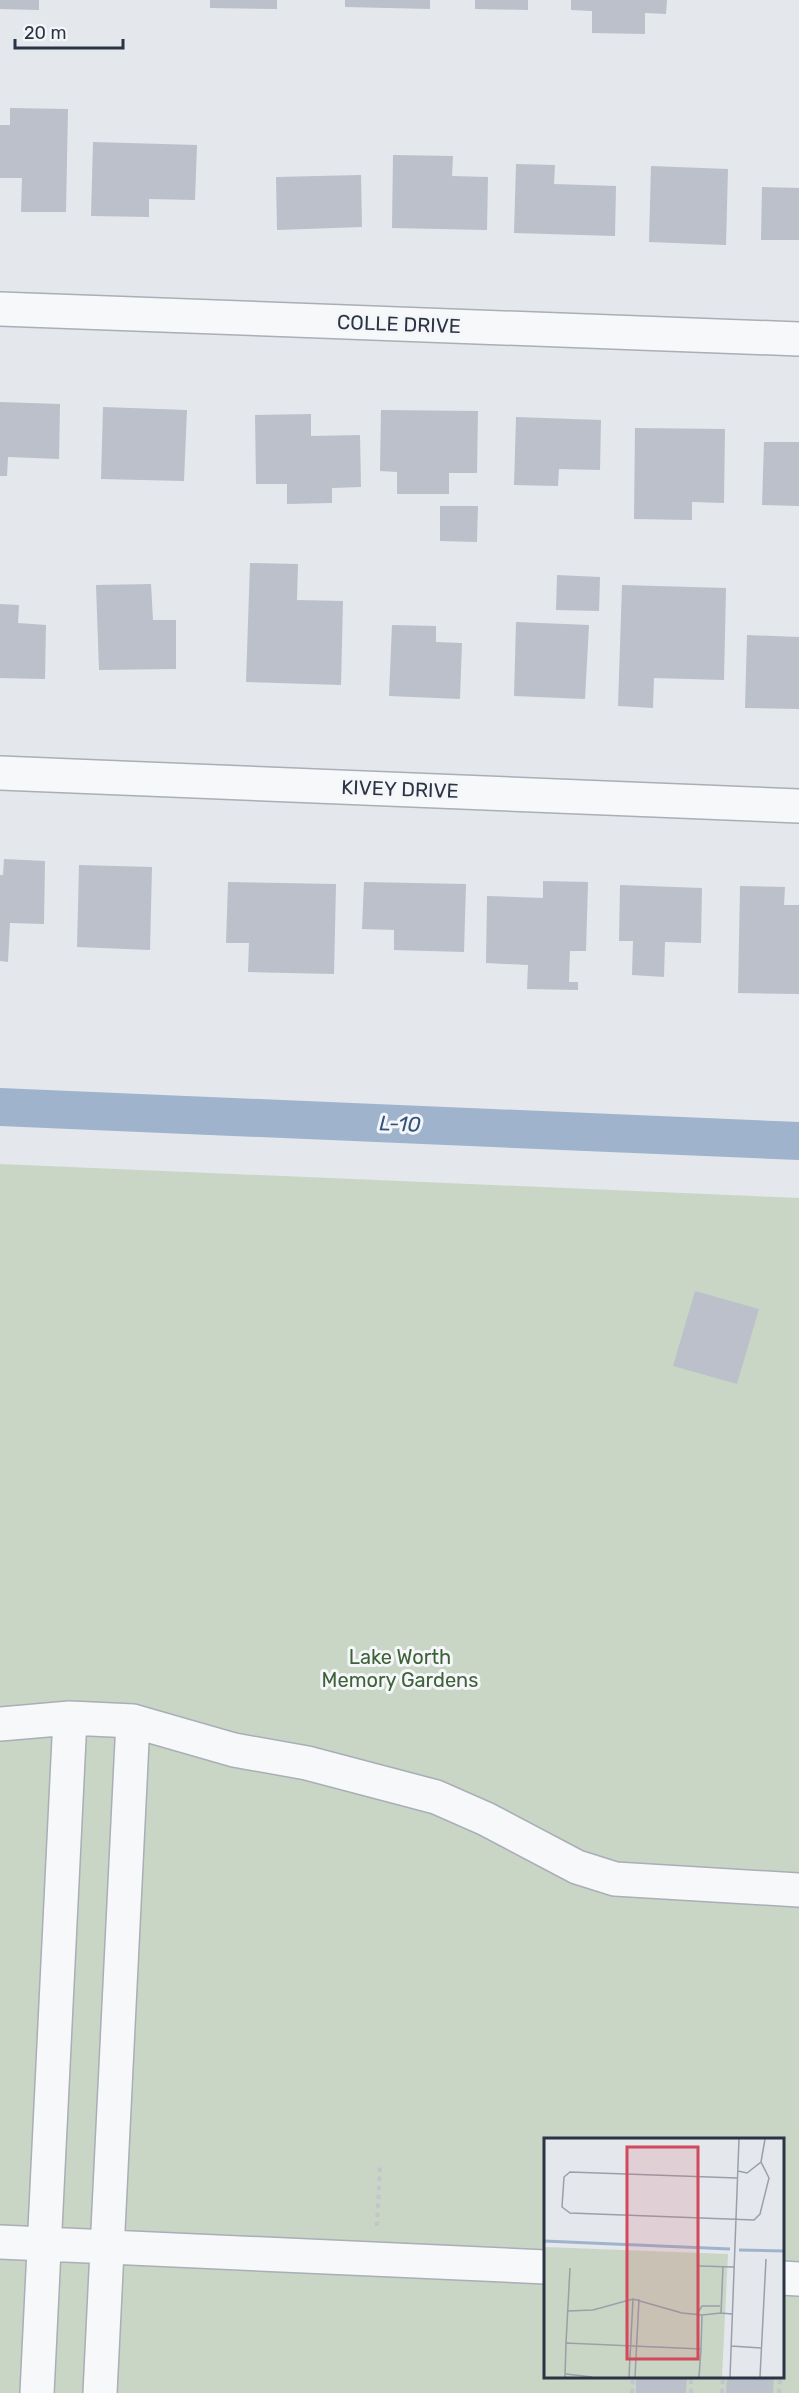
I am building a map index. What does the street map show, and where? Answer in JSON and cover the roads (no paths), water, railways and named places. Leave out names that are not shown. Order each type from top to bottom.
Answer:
[{"type":"street","name":"COLLE DRIVE","points":[[0,309],[799,339]]},
{"type":"street","name":"KIVEY DRIVE","points":[[0,773],[799,806]]},
{"type":"street","points":[[37,2393],[70,1718]]},
{"type":"street","points":[[0,1724],[70,1718],[133,1721],[234,1750],[307,1763],[436,1797],[486,1818],[577,1867],[615,1879],[797,1886]]},
{"type":"street","points":[[99,2393],[133,1721]]},
{"type":"street","points":[[0,2242],[544,2267]]},
{"type":"street","points":[[784,2278],[799,2279]]},
{"type":"waterway","name":"L-10","points":[[0,1107],[799,1141]]},
{"type":"park label","name":"Lake Worth Memory Gardens","points":[[400,1668]]}]
